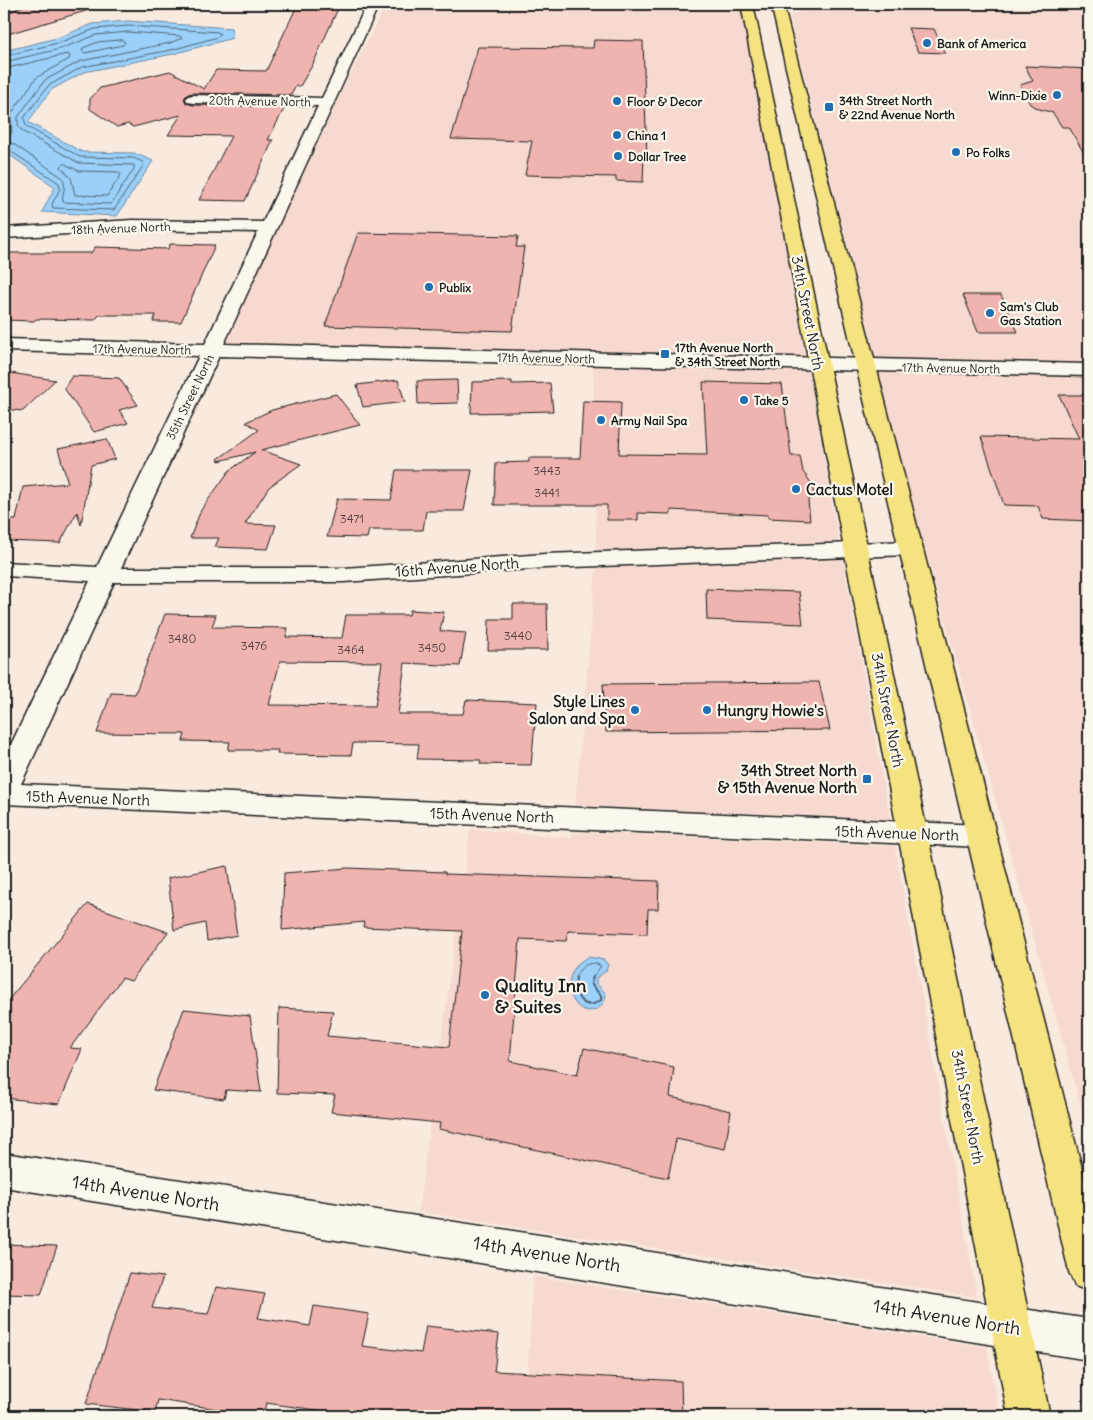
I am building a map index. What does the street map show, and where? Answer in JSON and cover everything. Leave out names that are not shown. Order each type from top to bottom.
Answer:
[{"type":"highway","name":"34th Street North","points":[[747,4],[1029,1416]]},
{"type":"highway","points":[[777,4],[1089,1272]]},
{"type":"highway","points":[[765,94],[800,97]]},
{"type":"street","name":"35th Street North","points":[[4,789],[373,4]]},
{"type":"street","name":"20th Avenue North","points":[[193,100],[327,102]]},
{"type":"street","name":"18th Avenue North","points":[[4,233],[132,225],[268,227]]},
{"type":"street","name":"17th Avenue North","points":[[4,345],[1089,370]]},
{"type":"street","name":"16th Avenue North","points":[[4,569],[105,575],[344,575],[545,561],[910,548]]},
{"type":"street","name":"15th Avenue North","points":[[4,794],[981,836]]},
{"type":"street","name":"14th Avenue North","points":[[4,1170],[1011,1326],[1089,1340]]},
{"type":"shaded area","points":[[386,4],[722,6],[742,10],[806,359],[225,345],[320,134]]},
{"type":"shaded area","points":[[809,7],[1089,10],[1089,364],[876,360],[789,16]]},
{"type":"shaded area","points":[[556,364],[809,371],[839,542],[596,551],[593,366]]},
{"type":"shaded area","points":[[879,372],[1089,376],[1089,1136],[916,516]]},
{"type":"shaded area","points":[[843,559],[890,819],[575,806],[596,568]]},
{"type":"shaded area","points":[[470,829],[572,838],[573,832],[895,846],[977,1297],[418,1212]]},
{"type":"shaded area","points":[[533,1276],[987,1347],[1000,1416],[525,1416]]},
{"type":"water","points":[[127,21],[231,28],[233,38],[173,54],[84,72],[51,90],[28,122],[82,152],[134,153],[153,161],[117,216],[42,212],[55,187],[4,151],[4,51],[57,38],[93,24]]},
{"type":"water","points":[[589,957],[604,960],[608,965],[606,971],[596,978],[596,983],[606,994],[605,1000],[598,1008],[589,1011],[584,1010],[575,1003],[571,996],[569,983],[573,970],[578,964]]},
{"type":"building","points":[[27,4],[88,4],[89,10],[4,35],[4,15]]},
{"type":"building","points":[[298,4],[340,4],[313,64],[300,86],[296,86],[291,95],[193,93],[188,94],[184,98],[186,103],[193,105],[285,107],[268,140],[273,140],[245,201],[199,200],[231,136],[168,135],[181,115],[133,127],[128,124],[117,127],[90,109],[90,99],[100,88],[170,71],[204,89],[216,70],[266,71]]},
{"type":"building","name":"Bank of America","points":[[908,28],[934,29],[945,53],[918,52]]},
{"type":"building","points":[[594,40],[643,41],[647,158],[644,158],[643,182],[616,181],[616,177],[525,175],[532,141],[451,139],[478,47],[593,48]]},
{"type":"building","name":"Winn-Dixie","points":[[1025,66],[1089,69],[1089,162],[1069,127],[1062,127],[1053,113],[1036,108],[1030,104],[1020,85],[1033,81]]},
{"type":"building","name":"Publix","points":[[358,233],[518,236],[516,247],[524,247],[512,331],[325,326]]},
{"type":"building","points":[[170,244],[215,245],[181,322],[153,322],[156,315],[99,315],[95,320],[4,320],[4,253],[91,253],[95,247],[168,249]]},
{"type":"building","name":"Sam's Club Gas Station","points":[[963,295],[1001,295],[1018,332],[978,332]]},
{"type":"building","points":[[4,372],[55,380],[23,411],[4,409]]},
{"type":"building","points":[[72,376],[119,378],[138,405],[119,410],[128,423],[94,432],[64,388]]},
{"type":"building","points":[[398,380],[405,402],[363,407],[357,385]]},
{"type":"building","points":[[457,380],[458,403],[418,404],[417,381]]},
{"type":"building","points":[[512,381],[512,384],[550,383],[553,411],[471,413],[472,382]]},
{"type":"building","points":[[703,382],[782,384],[791,456],[800,456],[803,472],[812,484],[814,493],[808,501],[810,520],[768,518],[768,515],[671,510],[671,514],[638,513],[638,520],[607,520],[607,505],[494,505],[496,463],[529,462],[529,458],[580,458],[583,401],[621,402],[619,454],[707,455]]},
{"type":"building","points":[[336,394],[360,425],[261,450],[301,464],[269,487],[245,524],[276,525],[268,549],[215,547],[219,538],[190,538],[201,510],[229,471],[255,452],[219,461],[218,459],[259,430],[246,422],[272,410]]},
{"type":"building","points":[[1059,395],[1089,395],[1089,521],[1043,519],[1038,506],[1004,505],[981,437],[1079,439]]},
{"type":"building","points":[[107,439],[115,459],[91,465],[81,525],[77,512],[60,543],[4,541],[4,519],[16,520],[23,487],[68,483],[58,449]]},
{"type":"building","points":[[396,470],[472,470],[464,511],[426,511],[423,530],[369,530],[367,538],[327,537],[337,499],[391,500]]},
{"type":"building","points":[[706,589],[799,592],[803,624],[707,620]]},
{"type":"building","points":[[513,604],[547,604],[548,650],[488,650],[489,619],[513,619]]},
{"type":"building","points":[[410,610],[444,612],[440,631],[466,633],[460,666],[405,663],[398,714],[463,714],[466,700],[537,703],[531,765],[480,764],[481,760],[417,759],[419,744],[353,743],[351,755],[277,754],[278,750],[228,750],[230,742],[183,741],[185,734],[97,733],[111,693],[135,694],[165,614],[216,615],[212,627],[288,628],[286,637],[342,638],[346,615],[409,615]],"holes":[[[280,661],[382,662],[375,706],[269,705]]]},
{"type":"building","points":[[819,682],[830,730],[606,732],[603,684]]},
{"type":"building","points":[[227,866],[237,935],[207,941],[205,923],[174,930],[168,878]]},
{"type":"building","name":"Quality Inn & Suites","points":[[348,868],[445,872],[445,874],[659,881],[658,909],[648,909],[647,934],[568,931],[566,941],[520,939],[510,1061],[577,1075],[584,1048],[674,1067],[670,1097],[731,1111],[725,1149],[676,1139],[668,1178],[439,1129],[440,1123],[331,1112],[335,1095],[277,1093],[279,1008],[333,1011],[327,1036],[449,1047],[462,931],[363,927],[364,922],[282,930],[284,873]]},
{"type":"building","points":[[88,904],[168,932],[131,981],[122,978],[70,1048],[82,1049],[59,1104],[4,1098],[4,1005]]},
{"type":"building","points":[[184,1009],[250,1016],[261,1092],[226,1090],[224,1099],[153,1090]]},
{"type":"building","points":[[4,1244],[57,1246],[41,1295],[4,1294]]},
{"type":"building","points":[[130,1273],[163,1277],[152,1308],[208,1314],[216,1287],[265,1294],[258,1318],[310,1326],[314,1306],[369,1314],[362,1346],[421,1353],[426,1326],[499,1334],[494,1371],[681,1381],[682,1416],[361,1416],[266,1403],[263,1416],[158,1400],[155,1412],[86,1404]]},
{"type":"place","name":"Bank of America","points":[[927,43]]},
{"type":"place","name":"Winn-Dixie","points":[[1057,95]]},
{"type":"place","name":"Floor & Decor","points":[[617,101]]},
{"type":"place","name":"34th Street North & 22nd Avenue North","points":[[829,107]]},
{"type":"place","name":"China 1","points":[[617,135]]},
{"type":"place","name":"Po Folks","points":[[956,152]]},
{"type":"place","name":"Dollar Tree","points":[[618,156]]},
{"type":"place","name":"Publix","points":[[429,287]]},
{"type":"place","name":"Sam's Club Gas Station","points":[[990,313]]},
{"type":"place","name":"17th Avenue North & 34th Street North","points":[[665,354]]},
{"type":"place","name":"Take 5","points":[[744,400]]},
{"type":"place","name":"Army Nail Spa","points":[[601,420]]},
{"type":"place","name":"Cactus Motel","points":[[796,489]]},
{"type":"place","name":"Style Lines Salon and Spa","points":[[635,710]]},
{"type":"place","name":"Hungry Howie's","points":[[707,710]]},
{"type":"place","name":"34th Street North & 15th Avenue North","points":[[867,779]]},
{"type":"place","name":"Quality Inn & Suites","points":[[485,995]]}]
